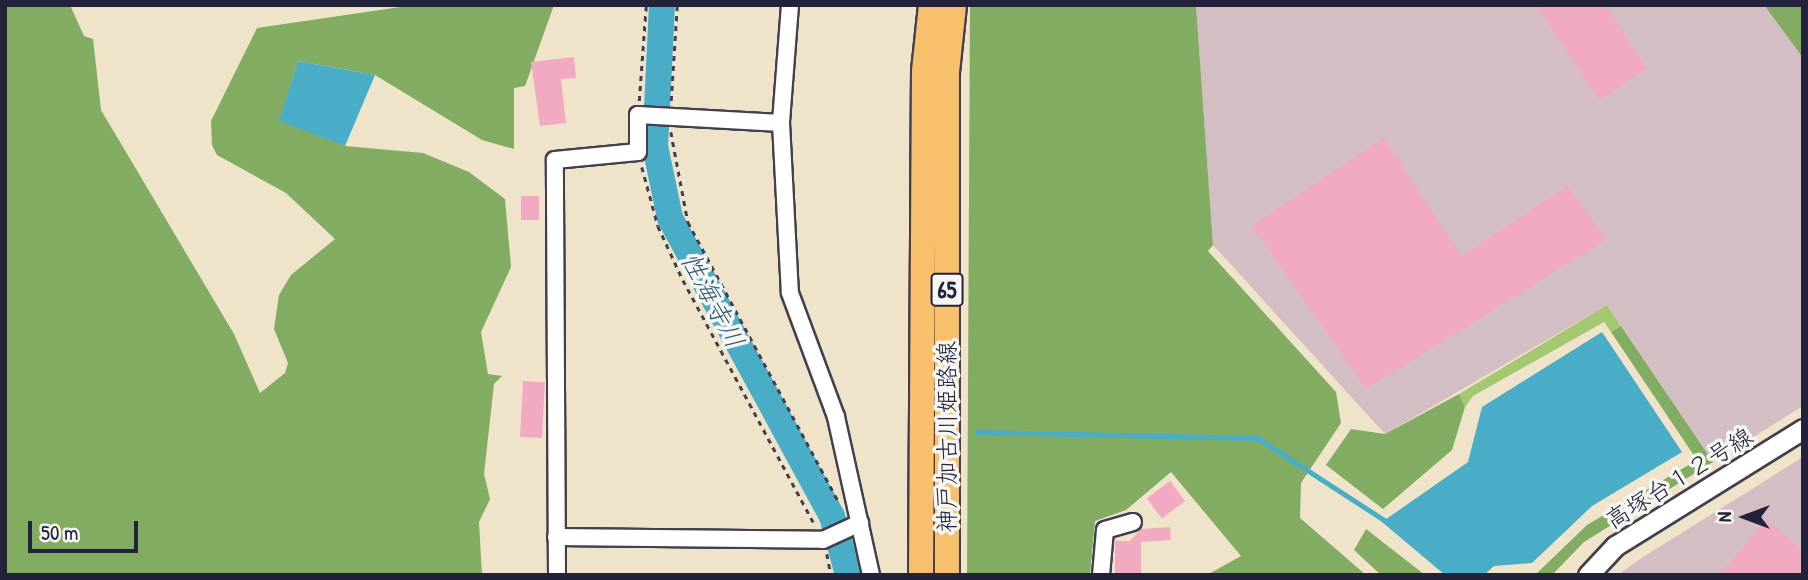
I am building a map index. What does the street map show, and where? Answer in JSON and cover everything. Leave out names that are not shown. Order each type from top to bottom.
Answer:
[{"type":"main road","name":"神戸加古川姫路線","points":[[921,575],[924,71],[931,5]]},
{"type":"main road","name":"神戸加古川姫路線","points":[[947,575],[947,72],[954,5]]},
{"type":"street","points":[[790,5],[781,123],[790,293],[836,416],[856,525],[871,575]]},
{"type":"street","points":[[556,575],[555,160],[638,152],[638,115],[781,123]]},
{"type":"street","name":"高塚台１２号線","points":[[1588,575],[1615,546],[1803,429]]},
{"type":"street","points":[[1101,575],[1105,530],[1133,522]]},
{"type":"street","points":[[556,537],[823,540],[856,525]]},
{"type":"path","points":[[638,115],[646,5]]},
{"type":"path","points":[[677,5],[671,116],[688,222],[856,525]]},
{"type":"path","points":[[638,152],[658,226],[683,280],[823,540],[831,575]]},
{"type":"shaded area","points":[[1196,5],[1764,5],[1803,58],[1803,406],[1713,462],[1607,305],[1385,434],[1213,245]]},
{"type":"shaded area","points":[[1803,457],[1803,575],[1618,575],[1637,561]]},
{"type":"green space","points":[[5,5],[70,5],[84,36],[93,39],[101,110],[234,334],[260,393],[285,373],[288,363],[274,329],[279,295],[291,275],[335,239],[286,193],[217,155],[212,145],[211,121],[257,28],[414,5],[554,5],[525,86],[514,88],[514,149],[482,140],[375,75],[298,61],[280,120],[345,146],[423,153],[469,172],[505,199],[511,267],[481,332],[488,374],[502,376],[494,384],[484,474],[490,499],[479,522],[482,575],[5,575]]},
{"type":"green space","points":[[970,5],[1196,5],[1213,245],[1208,251],[1336,392],[1341,423],[1301,483],[1300,518],[1366,575],[1207,575],[1241,556],[1171,472],[1126,510],[1095,521],[1090,575],[967,575]]},
{"type":"green space","points":[[1764,5],[1803,5],[1803,58]]},
{"type":"green space","points":[[1607,305],[1621,326],[1611,332],[1604,322],[1473,396],[1465,407],[1459,394]]},
{"type":"green space","points":[[1621,326],[1713,462],[1584,542],[1552,575],[1535,575],[1587,525],[1697,460],[1611,332]]},
{"type":"green space","points":[[1459,394],[1465,407],[1452,450],[1383,509],[1326,465],[1351,429],[1385,434]]},
{"type":"green space","points":[[1366,529],[1425,575],[1381,575],[1354,550]]},
{"type":"water","points":[[298,61],[375,75],[345,146],[279,121]]},
{"type":"water","points":[[1602,332],[1682,452],[1592,506],[1532,563],[1494,566],[1484,575],[1445,575],[1382,522],[1468,462],[1482,407]]},
{"type":"building","points":[[1536,5],[1606,5],[1647,68],[1599,100]]},
{"type":"building","points":[[574,57],[576,78],[561,79],[566,123],[540,126],[531,62]]},
{"type":"building","points":[[1384,138],[1461,256],[1567,186],[1607,239],[1366,389],[1252,226]]},
{"type":"building","points":[[521,196],[539,196],[539,220],[521,220]]},
{"type":"building","points":[[523,381],[545,382],[542,438],[520,437]]},
{"type":"building","points":[[1170,481],[1185,501],[1162,518],[1147,498]]},
{"type":"building","points":[[1767,519],[1803,551],[1803,575],[1719,575]]},
{"type":"building","points":[[1170,527],[1171,540],[1141,542],[1141,575],[1115,575],[1115,541],[1130,541],[1141,529]]},
{"type":"waterway","name":"性海寺川","points":[[662,5],[655,146],[670,218],[832,516],[848,575]]},
{"type":"waterway","points":[[977,432],[1258,438],[1386,521]]}]
